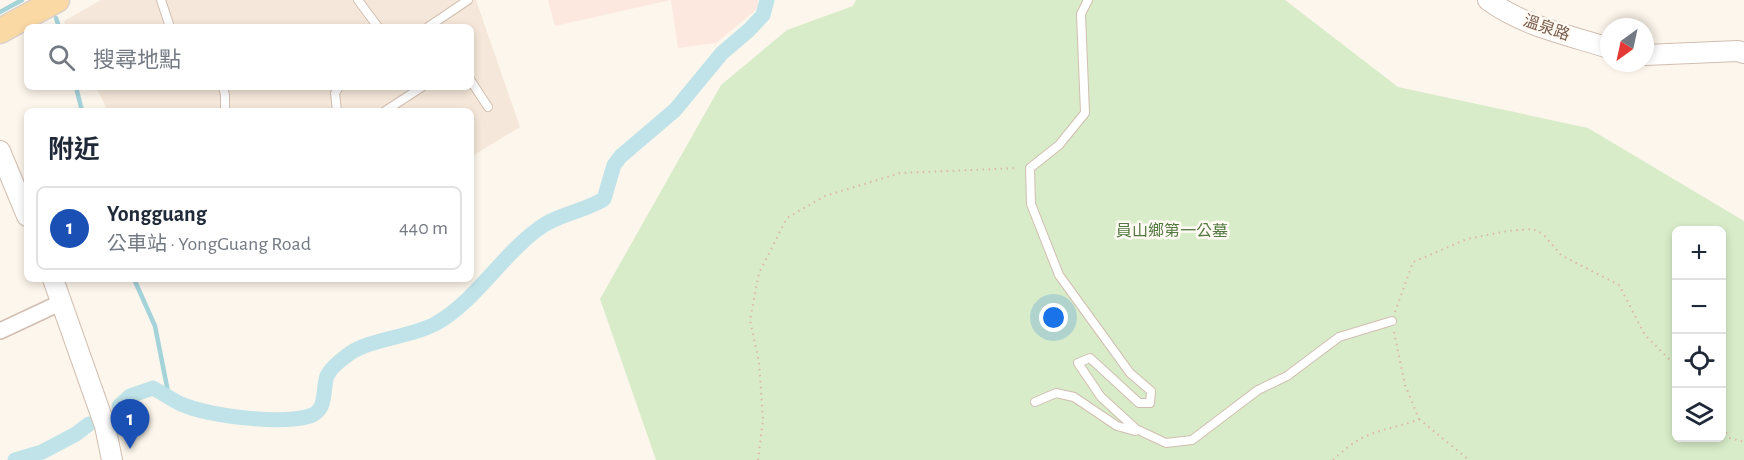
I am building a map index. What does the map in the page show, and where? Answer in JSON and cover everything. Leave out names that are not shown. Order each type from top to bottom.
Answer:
[{"type":"main road","points":[[0,32],[57,0]]},
{"type":"street","name":"溫泉路","points":[[1488,0],[1504,12],[1550,30],[1600,45]]},
{"type":"street","points":[[1654,55],[1738,51],[1744,53]]},
{"type":"street","points":[[0,151],[24,209]]},
{"type":"street","points":[[54,282],[102,418],[112,460]]},
{"type":"street","points":[[0,332],[62,302]]},
{"type":"lane","points":[[161,0],[169,24]]},
{"type":"lane","points":[[358,0],[376,24]]},
{"type":"lane","points":[[435,24],[468,0]]},
{"type":"lane","points":[[1088,0],[1081,14],[1085,113],[1059,145],[1030,168],[1031,204],[1059,275],[1130,373],[1151,391],[1150,403],[1139,403],[1090,358],[1078,363],[1101,397],[1136,429],[1148,435],[1166,443],[1192,440],[1258,390],[1287,376],[1338,338],[1392,321]]},
{"type":"lane","points":[[474,86],[488,107]]},
{"type":"lane","points":[[223,90],[225,108]]},
{"type":"lane","points":[[337,90],[335,93],[337,108]]},
{"type":"lane","points":[[390,108],[417,90]]},
{"type":"lane","points":[[1035,402],[1056,393],[1074,398],[1117,426],[1148,435]]},
{"type":"path","points":[[758,460],[763,420],[759,362],[750,321],[759,273],[787,218],[825,196],[900,173],[1030,168]]},
{"type":"path","points":[[1469,460],[1419,419],[1405,385],[1392,321],[1413,262],[1467,240],[1507,231],[1533,229],[1543,234],[1561,255],[1619,285],[1645,335],[1672,361]]},
{"type":"path","points":[[1333,460],[1345,449],[1369,435],[1401,427],[1419,419]]},
{"type":"path","points":[[1726,433],[1730,438],[1744,442]]},
{"type":"shaded area","points":[[101,0],[476,0],[520,127],[474,155],[474,108],[106,108],[98,90],[474,90],[474,24],[65,24],[64,21]]},
{"type":"shaded area","points":[[548,0],[671,0],[555,26]]},
{"type":"shaded area","points":[[671,0],[758,0],[758,8],[716,43],[678,48]]},
{"type":"green space","name":"員山鄉第一公墓","points":[[856,0],[1285,0],[1398,87],[1588,128],[1744,221],[1744,460],[656,460],[600,299],[721,85],[787,30],[853,6]]},
{"type":"waterway","points":[[0,12],[22,0]]},
{"type":"waterway","points":[[119,406],[130,396],[153,388],[193,408],[245,418],[297,419],[316,413],[322,404],[327,376],[334,366],[346,356],[368,345],[435,324],[463,303],[524,240],[538,229],[553,220],[604,199],[614,165],[621,156],[675,110],[722,53],[763,15],[767,0]]},
{"type":"waterway","points":[[56,18],[58,24]]},
{"type":"waterway","points":[[77,90],[81,108]]},
{"type":"waterway","points":[[135,282],[155,326],[169,397]]},
{"type":"waterway","points":[[15,460],[42,452],[76,434],[89,424]]},
{"type":"place","name":"Yongguang","points":[[130,449]]}]
